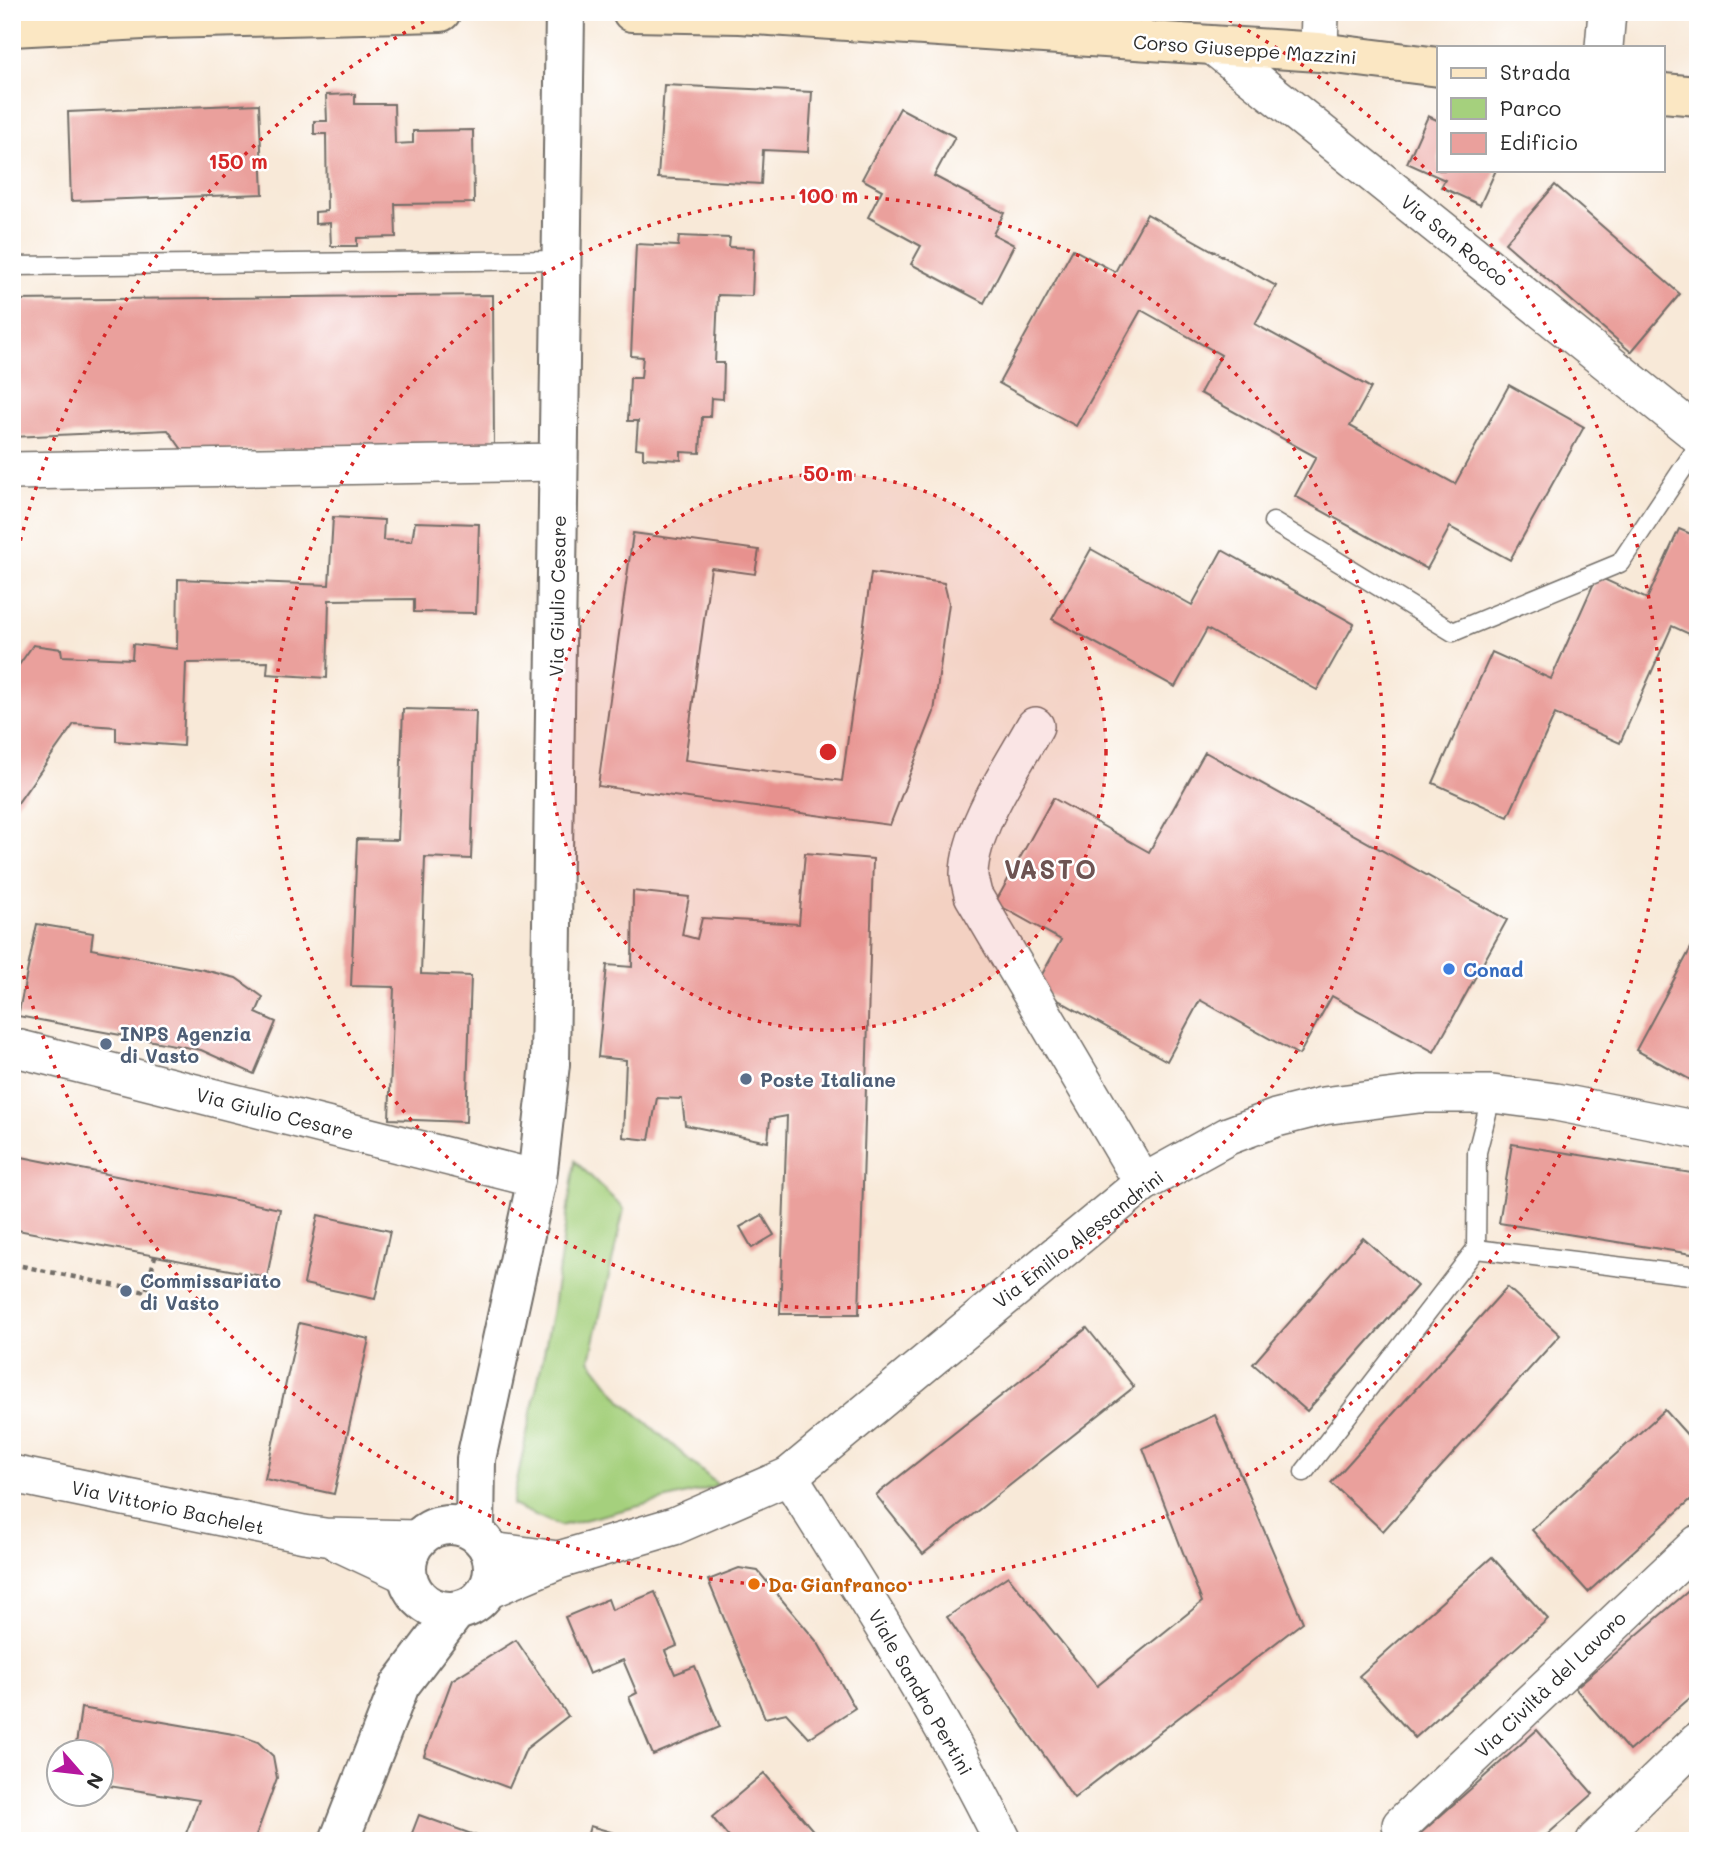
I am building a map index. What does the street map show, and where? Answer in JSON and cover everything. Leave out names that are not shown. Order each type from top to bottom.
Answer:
[{"type":"main road","points":[[12,27],[162,16],[441,12]]},
{"type":"main road","name":"Corso Giuseppe Mazzini","points":[[632,12],[979,21],[1212,45],[1319,52],[1437,67]]},
{"type":"street","name":"Via Giulio Cesare","points":[[400,1685],[456,1611],[480,1600],[488,1590],[494,1564],[483,1541],[476,1459],[537,1179],[550,1064],[565,12]]},
{"type":"street","points":[[1319,52],[1320,12]]},
{"type":"street","points":[[1604,46],[1607,12]]},
{"type":"street","name":"Via San Rocco","points":[[1212,45],[1698,436]]},
{"type":"street","points":[[12,471],[559,462]]},
{"type":"street","points":[[1035,726],[979,829],[972,851],[969,876],[971,886],[984,916],[1143,1183]]},
{"type":"street","name":"Via Giulio Cesare","points":[[12,1047],[537,1179]]},
{"type":"street","name":"Via Emilio Alessandrini","points":[[488,1590],[559,1560],[674,1526],[789,1476],[1143,1183],[1228,1136],[1276,1118],[1323,1106],[1419,1094],[1492,1094],[1556,1102],[1698,1130]]},
{"type":"street","name":"Via Giulio Cesare","points":[[339,1841],[400,1685],[419,1557],[476,1459]]},
{"type":"street","name":"Via Vittorio Bachelet","points":[[12,1474],[419,1557]]},
{"type":"street","name":"Viale Sandro Pertini","points":[[789,1476],[898,1649],[978,1790],[1003,1841]]},
{"type":"street","points":[[456,1611],[443,1611],[420,1598],[419,1557],[451,1524],[483,1541]]},
{"type":"street","name":"Via Emilio Alessandrini","points":[[483,1541],[559,1560]]},
{"type":"street","name":"Via Civiltà del Lavoro","points":[[1401,1825],[1698,1544]]},
{"type":"street","points":[[1595,1841],[1698,1741]]},
{"type":"lane","points":[[12,266],[562,260]]},
{"type":"lane","points":[[1273,522],[1453,632],[1620,563],[1698,446]]},
{"type":"lane","points":[[1304,1472],[1476,1249],[1477,1152],[1492,1094]]},
{"type":"lane","points":[[1476,1249],[1698,1276]]},
{"type":"path","points":[[12,1264],[146,1292],[155,1256]]},
{"type":"green space","points":[[575,1161],[624,1209],[590,1360],[622,1401],[719,1486],[560,1526],[512,1505],[552,1314]]},
{"type":"building","points":[[664,85],[812,92],[808,152],[763,150],[761,184],[658,178]]},
{"type":"building","points":[[355,94],[355,104],[394,104],[395,144],[413,143],[413,131],[473,130],[474,203],[395,204],[396,237],[357,238],[357,246],[331,246],[330,223],[315,224],[315,212],[327,211],[326,134],[314,134],[314,121],[327,121],[326,95]]},
{"type":"building","points":[[259,104],[263,194],[71,201],[68,112]]},
{"type":"building","points":[[900,108],[955,137],[934,176],[1004,213],[993,234],[1014,245],[984,303],[911,264],[921,246],[868,217],[882,190],[862,179]]},
{"type":"building","points":[[1428,116],[1437,120],[1437,172],[1495,172],[1480,205],[1441,187],[1445,180],[1407,163]]},
{"type":"building","points":[[1555,185],[1680,294],[1631,352],[1505,243]]},
{"type":"building","points":[[1147,214],[1276,286],[1255,324],[1371,388],[1350,426],[1455,484],[1509,385],[1584,427],[1510,560],[1450,527],[1427,569],[1295,496],[1316,457],[1200,393],[1221,355],[1141,310],[1076,426],[999,383],[1073,249],[1115,272]]},
{"type":"building","points":[[679,236],[730,238],[729,247],[754,248],[752,296],[718,295],[715,363],[724,363],[723,399],[711,398],[710,417],[702,417],[700,453],[681,452],[681,460],[643,458],[643,449],[636,448],[638,421],[628,421],[630,378],[641,378],[643,357],[631,356],[636,244],[678,246]]},
{"type":"building","points":[[493,295],[494,446],[183,451],[168,430],[12,437],[12,300]]},
{"type":"building","points":[[333,517],[384,520],[383,540],[412,541],[415,522],[479,524],[476,613],[414,612],[414,599],[329,600],[327,678],[267,674],[268,662],[186,663],[183,746],[116,741],[116,727],[74,724],[12,811],[12,675],[33,645],[61,649],[62,656],[132,659],[133,644],[177,649],[178,579],[329,585]]},
{"type":"building","points":[[1679,529],[1698,537],[1698,638],[1672,626],[1620,743],[1555,714],[1508,817],[1433,783],[1492,652],[1551,679],[1597,576],[1647,599]]},
{"type":"building","points":[[633,533],[759,550],[755,574],[711,568],[685,760],[842,781],[871,573],[944,583],[949,603],[934,712],[890,825],[598,786]]},
{"type":"building","points":[[1091,549],[1192,605],[1222,550],[1354,624],[1317,690],[1207,629],[1175,687],[1052,619]]},
{"type":"building","points":[[403,709],[476,711],[471,859],[425,857],[421,974],[471,976],[466,1122],[389,1119],[394,987],[351,986],[357,839],[398,840]]},
{"type":"building","points":[[1205,752],[1507,920],[1434,1052],[1332,996],[1299,1055],[1200,1000],[1167,1061],[1035,987],[1061,940],[995,903],[1053,798],[1149,852]]},
{"type":"building","name":"Poste Italiane","points":[[805,853],[873,859],[859,1314],[780,1314],[787,1116],[770,1119],[768,1142],[685,1125],[682,1099],[657,1098],[649,1140],[623,1137],[626,1060],[598,1057],[607,965],[632,967],[633,891],[689,897],[682,935],[697,939],[702,918],[799,924]]},
{"type":"building","points":[[37,924],[93,933],[91,949],[236,978],[263,997],[256,1013],[276,1022],[254,1074],[201,1050],[18,1016]]},
{"type":"building","points":[[1698,935],[1698,1084],[1636,1050]]},
{"type":"building","points":[[1512,1144],[1698,1174],[1698,1255],[1499,1223]]},
{"type":"building","points":[[12,1155],[280,1209],[267,1277],[12,1229]]},
{"type":"building","points":[[318,1215],[390,1231],[375,1299],[304,1284]]},
{"type":"building","points":[[762,1215],[774,1235],[752,1248],[740,1227]]},
{"type":"building","points":[[1363,1238],[1417,1286],[1307,1411],[1253,1364]]},
{"type":"building","points":[[1507,1287],[1560,1335],[1383,1531],[1331,1483]]},
{"type":"building","points":[[299,1323],[369,1339],[334,1494],[265,1479]]},
{"type":"building","points":[[1087,1328],[1134,1387],[923,1554],[876,1495]]},
{"type":"building","points":[[1665,1410],[1698,1447],[1698,1493],[1588,1592],[1532,1530]]},
{"type":"building","points":[[1215,1415],[1303,1622],[1074,1798],[947,1617],[1008,1576],[1097,1686],[1202,1602],[1143,1448]]},
{"type":"building","points":[[1492,1557],[1548,1619],[1415,1738],[1359,1676]]},
{"type":"building","points":[[739,1568],[758,1571],[818,1643],[855,1708],[809,1738],[786,1713],[765,1718],[708,1580]]},
{"type":"building","points":[[1693,1587],[1698,1592],[1698,1691],[1629,1751],[1575,1688]]},
{"type":"building","points":[[655,1592],[677,1646],[665,1651],[675,1674],[695,1666],[720,1727],[653,1755],[629,1697],[637,1693],[623,1660],[589,1674],[565,1617],[608,1599],[612,1610]]},
{"type":"building","points":[[516,1640],[568,1716],[526,1749],[509,1788],[424,1756],[452,1680]]},
{"type":"building","points":[[81,1708],[239,1735],[258,1742],[273,1756],[277,1778],[254,1841],[183,1841],[199,1800],[116,1787],[116,1738],[77,1738]]},
{"type":"building","points":[[1537,1730],[1593,1794],[1540,1841],[1412,1841]]},
{"type":"building","points":[[764,1773],[822,1841],[732,1841],[712,1817]]},
{"type":"building","points":[[419,1815],[488,1840],[488,1841],[409,1841]]},
{"type":"building","points":[[590,1826],[639,1840],[639,1841],[586,1841]]},
{"type":"place","name":"Conad","points":[[1449,969]]},
{"type":"place","name":"INPS Agenzia di Vasto","points":[[106,1044]]},
{"type":"place","name":"Poste Italiane","points":[[746,1079]]},
{"type":"place","name":"Commissariato di Vasto","points":[[126,1291]]},
{"type":"place","name":"Da Gianfranco","points":[[754,1584]]},
{"type":"district","name":"VASTO","points":[[1051,869]]}]
